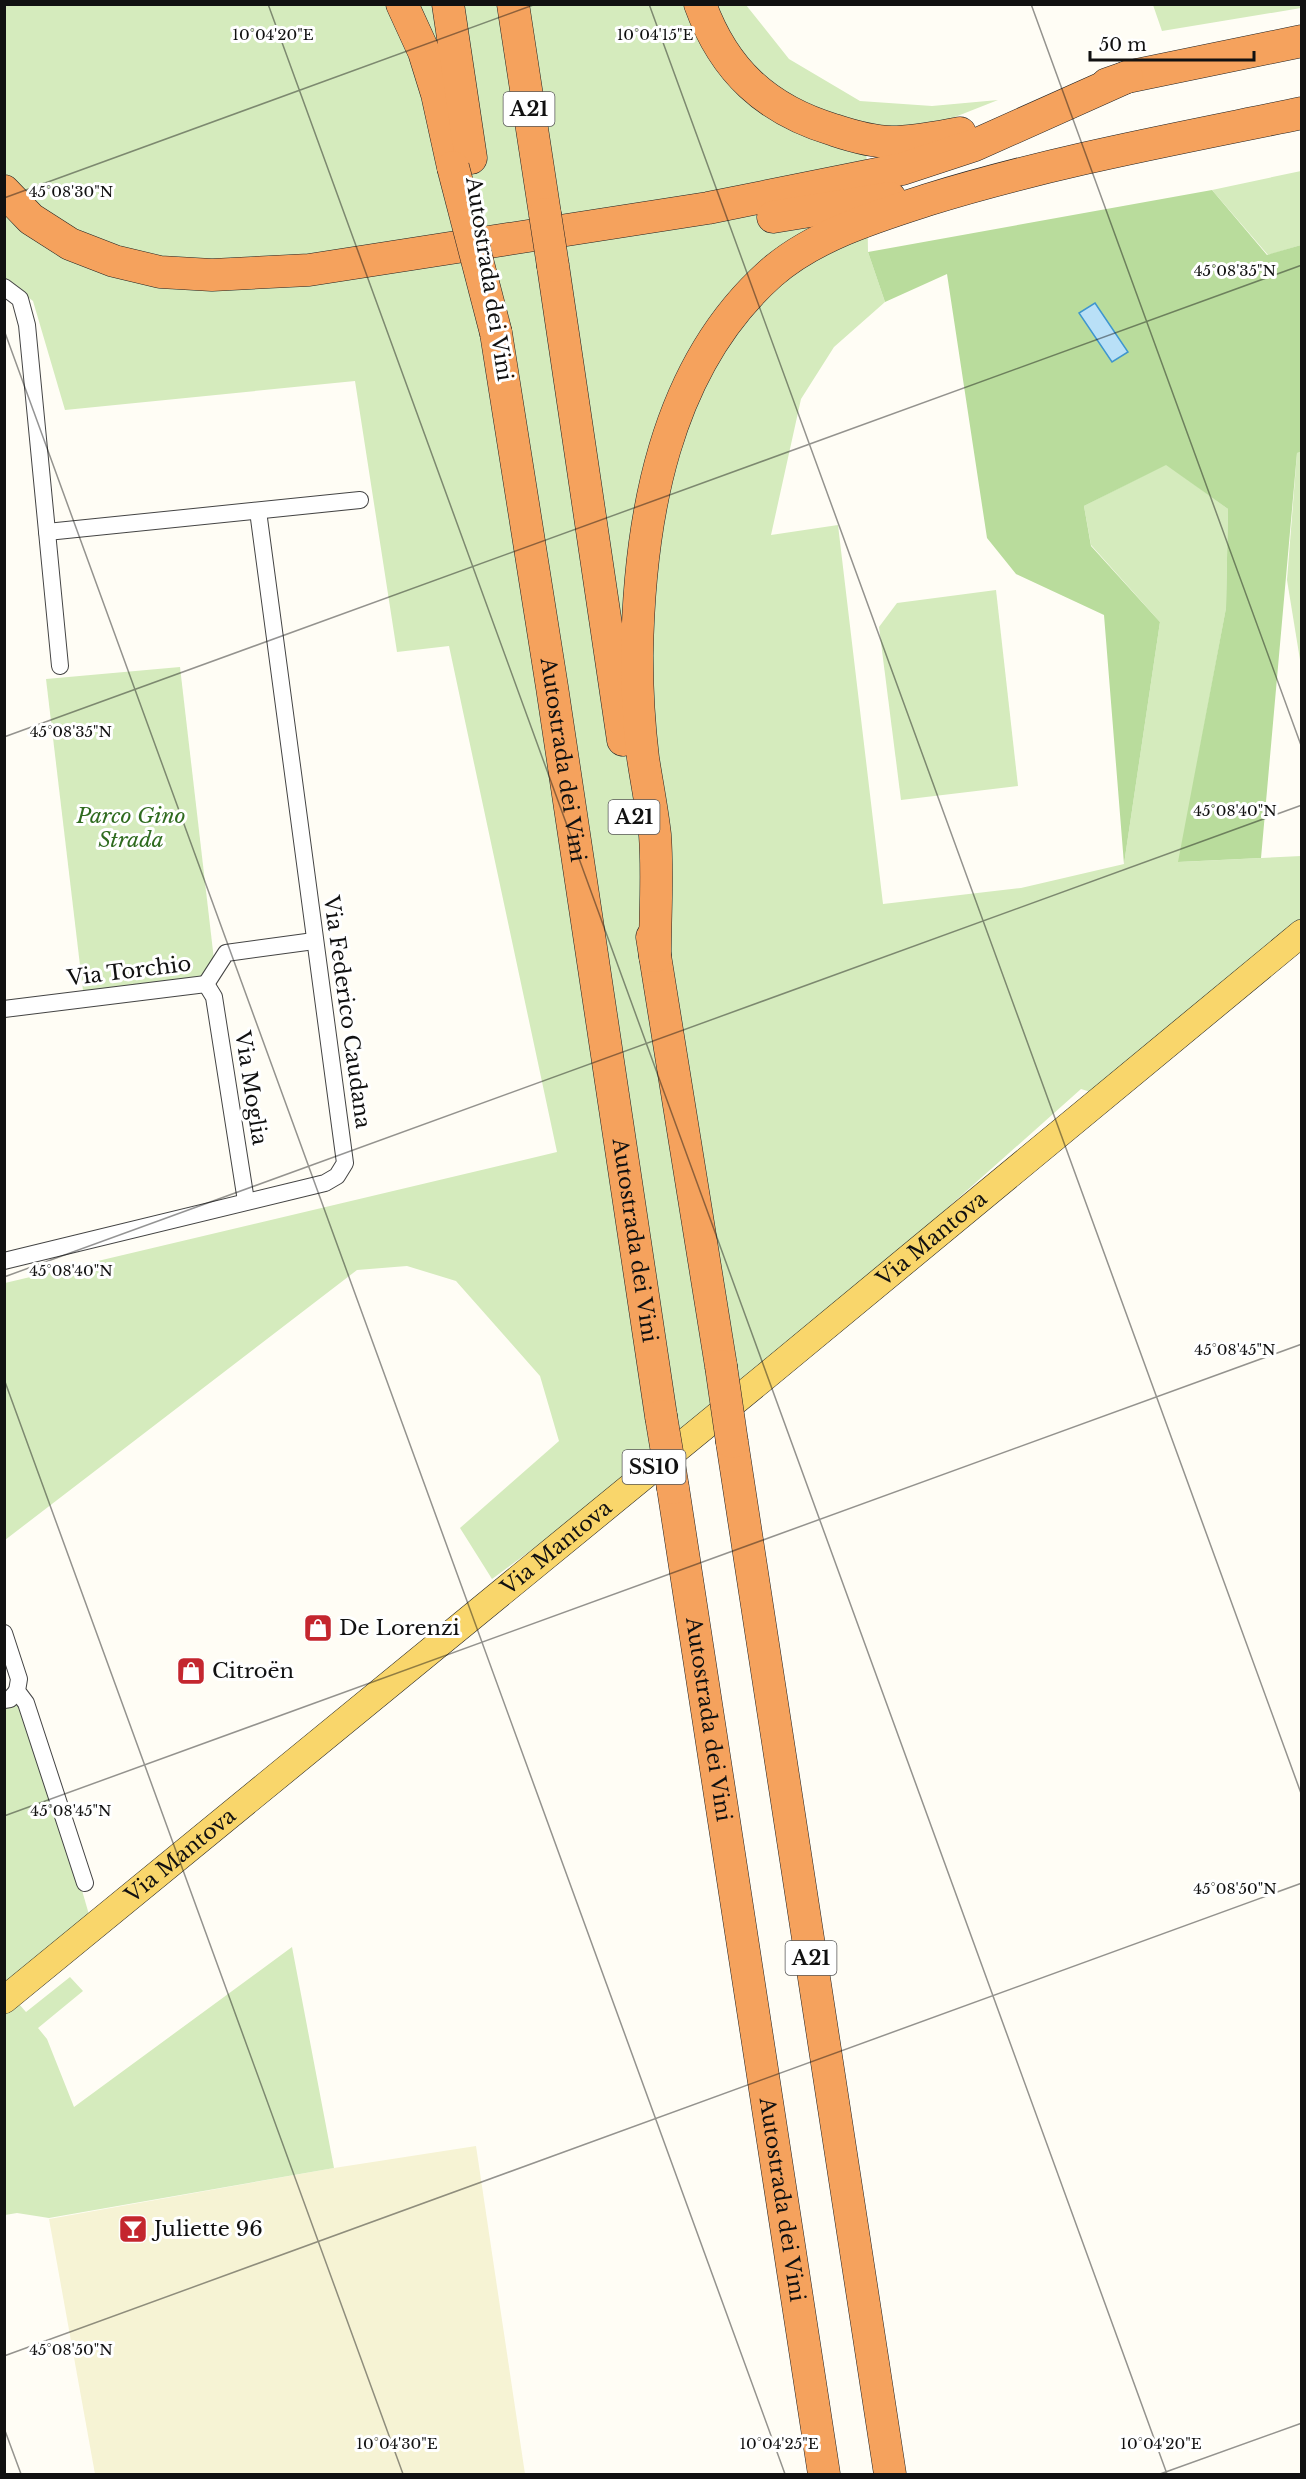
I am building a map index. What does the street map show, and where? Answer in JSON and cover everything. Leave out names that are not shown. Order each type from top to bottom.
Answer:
[{"type":"highway","points":[[402,4],[424,52],[462,166]]},
{"type":"highway","name":"Autostrada dei Vini","points":[[448,4],[462,166],[496,333],[516,450],[661,1416],[824,2475]]},
{"type":"highway","name":"A21","points":[[513,4],[655,956],[721,1366],[890,2475]]},
{"type":"highway","points":[[700,4],[709,30],[728,60],[753,87],[782,109],[814,124],[849,135],[890,142],[926,140],[967,132],[1127,77],[1302,41]]},
{"type":"highway","points":[[4,191],[31,219],[70,244],[114,261],[160,272],[212,275],[309,270],[708,208],[902,169],[975,145],[1127,77]]},
{"type":"highway","points":[[4,220],[54,258],[93,274],[136,286],[174,293],[254,295],[304,291],[868,202],[996,178],[1302,114]]},
{"type":"highway","points":[[655,956],[655,836],[643,756],[638,696],[640,595],[645,533],[656,483],[670,433],[690,379],[720,329],[772,272],[822,240],[890,212],[996,178]]},
{"type":"main road","name":"Via Mantova","points":[[4,2000],[766,1376],[1302,933]]},
{"type":"street","points":[[4,287],[20,299],[27,325],[60,666]]},
{"type":"street","points":[[47,532],[360,500]]},
{"type":"street","name":"Via Federico Caudana","points":[[4,1261],[325,1183],[337,1176],[345,1163],[258,511]]},
{"type":"street","name":"Via Torchio","points":[[4,1010],[206,984],[226,953],[314,941]]},
{"type":"street","name":"Via Moglia","points":[[206,984],[214,997],[246,1201]]},
{"type":"street","points":[[4,1633],[19,1679],[11,1696],[26,1703],[85,1883]]},
{"type":"shaded area","points":[[476,2146],[525,2474],[95,2474],[49,2219],[334,2168]]},
{"type":"green space","points":[[1301,4],[1301,8],[1162,31],[1153,5]]},
{"type":"green space","points":[[5,5],[746,5],[789,59],[860,101],[932,106],[998,100],[922,130],[866,126],[868,252],[885,302],[834,347],[801,399],[771,535],[838,525],[883,904],[1021,888],[1124,864],[1160,622],[1091,545],[1084,506],[1166,464],[1228,509],[1226,608],[1179,862],[1301,856],[1301,949],[1113,1099],[1081,1089],[798,1341],[632,1476],[492,1579],[460,1528],[559,1441],[540,1376],[456,1281],[407,1266],[357,1270],[5,1540],[5,1283],[557,1152],[449,646],[397,652],[355,381],[65,410],[33,301],[5,279]]},
{"type":"green space","points":[[1301,171],[1301,245],[1268,255],[1212,190]]},
{"type":"green space","points":[[1212,190],[1267,255],[1301,245],[1301,452],[1297,453],[1261,858],[1178,862],[1226,608],[1228,509],[1166,465],[1084,506],[1091,546],[1160,622],[1124,864],[1104,615],[1016,574],[987,538],[947,274],[885,302],[868,252]]},
{"type":"green space","points":[[1301,452],[1301,666],[1287,580],[1297,453]]},
{"type":"green space","points":[[996,590],[1018,786],[901,800],[879,627],[897,603]]},
{"type":"green space","name":"Parco Gino Strada","points":[[180,667],[216,977],[84,999],[46,679]]},
{"type":"green space","points":[[23,1698],[40,1745],[90,1918],[5,1984],[5,1704]]},
{"type":"green space","points":[[292,1947],[334,2168],[49,2218],[17,2213],[5,2215],[4,1987],[26,2012],[70,1977],[83,1991],[38,2028],[47,2039],[74,2107]]},
{"type":"water","points":[[1095,303],[1128,352],[1112,362],[1079,313]]},
{"type":"place","name":"De Lorenzi","points":[[318,1628]]},
{"type":"place","name":"Citroën","points":[[191,1671]]},
{"type":"place","name":"Juliette 96","points":[[133,2229]]}]
